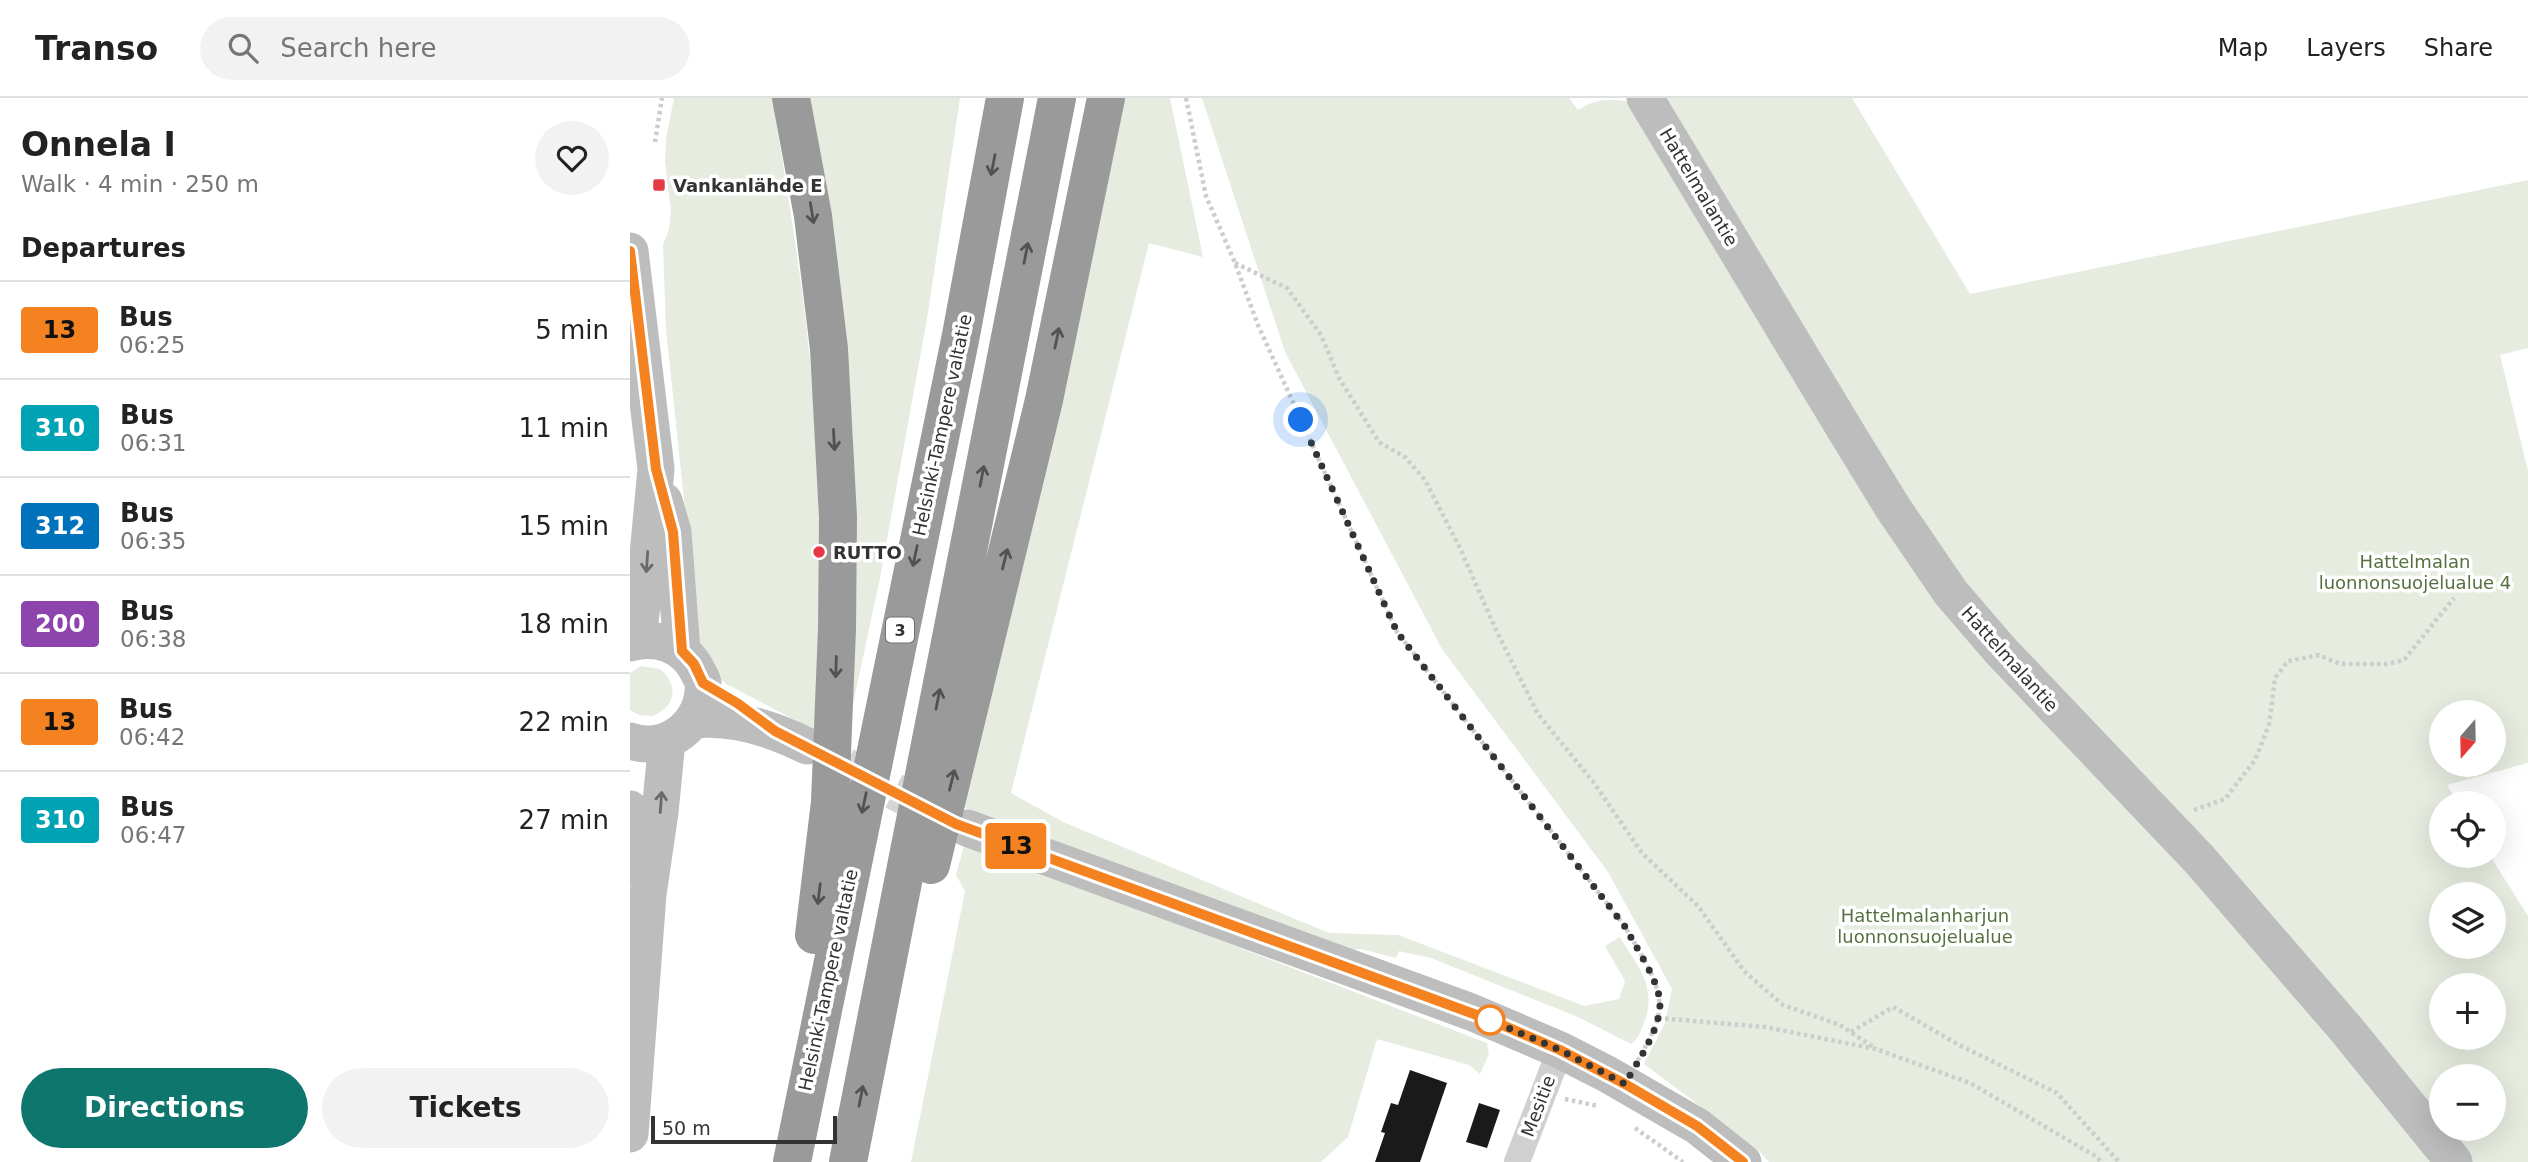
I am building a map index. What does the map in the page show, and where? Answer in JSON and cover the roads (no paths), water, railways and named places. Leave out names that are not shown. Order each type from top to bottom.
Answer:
[{"type":"highway","points":[[791,98],[813,216],[829,349],[838,517],[837,629],[830,802],[816,920],[800,1117]]},
{"type":"highway","name":"Helsinki-Tampere valtatie","points":[[792,1162],[961,335],[1005,98]]},
{"type":"highway","points":[[848,1162],[1056,98]]},
{"type":"highway","points":[[874,1031],[900,991],[1044,400],[1106,98]]},
{"type":"street","name":"Hattelmalantie","points":[[1645,98],[1893,509],[1951,593],[2000,650],[2199,859],[2346,1029],[2454,1162]]},
{"type":"street","points":[[630,251],[656,469],[673,532],[682,651]]},
{"type":"street","points":[[630,643],[640,621],[656,469]]},
{"type":"street","points":[[630,643],[656,640],[682,651],[694,664],[703,683],[700,704],[680,731],[660,812],[648,894],[630,1134]]},
{"type":"street","points":[[630,741],[653,744],[710,718],[791,738],[703,683]]},
{"type":"street","points":[[630,810],[648,894]]},
{"type":"street","points":[[967,828],[1471,1012],[1560,1050],[1618,1097],[1697,1126],[1743,1162]]},
{"type":"street","name":"Mesitie","points":[[1517,1162],[1560,1050]]},
{"type":"tunnel","points":[[845,766],[946,818]]},
{"type":"place","name":"Vankanlähde E","points":[[659,185]]},
{"type":"place","name":"RUTTO","points":[[819,552]]},
{"type":"park label","name":"Hattelmalan luonnonsuojelualue 4","points":[[2415,571]]},
{"type":"park label","name":"Hattelmalanharjun luonnonsuojelualue","points":[[1925,925]]}]
